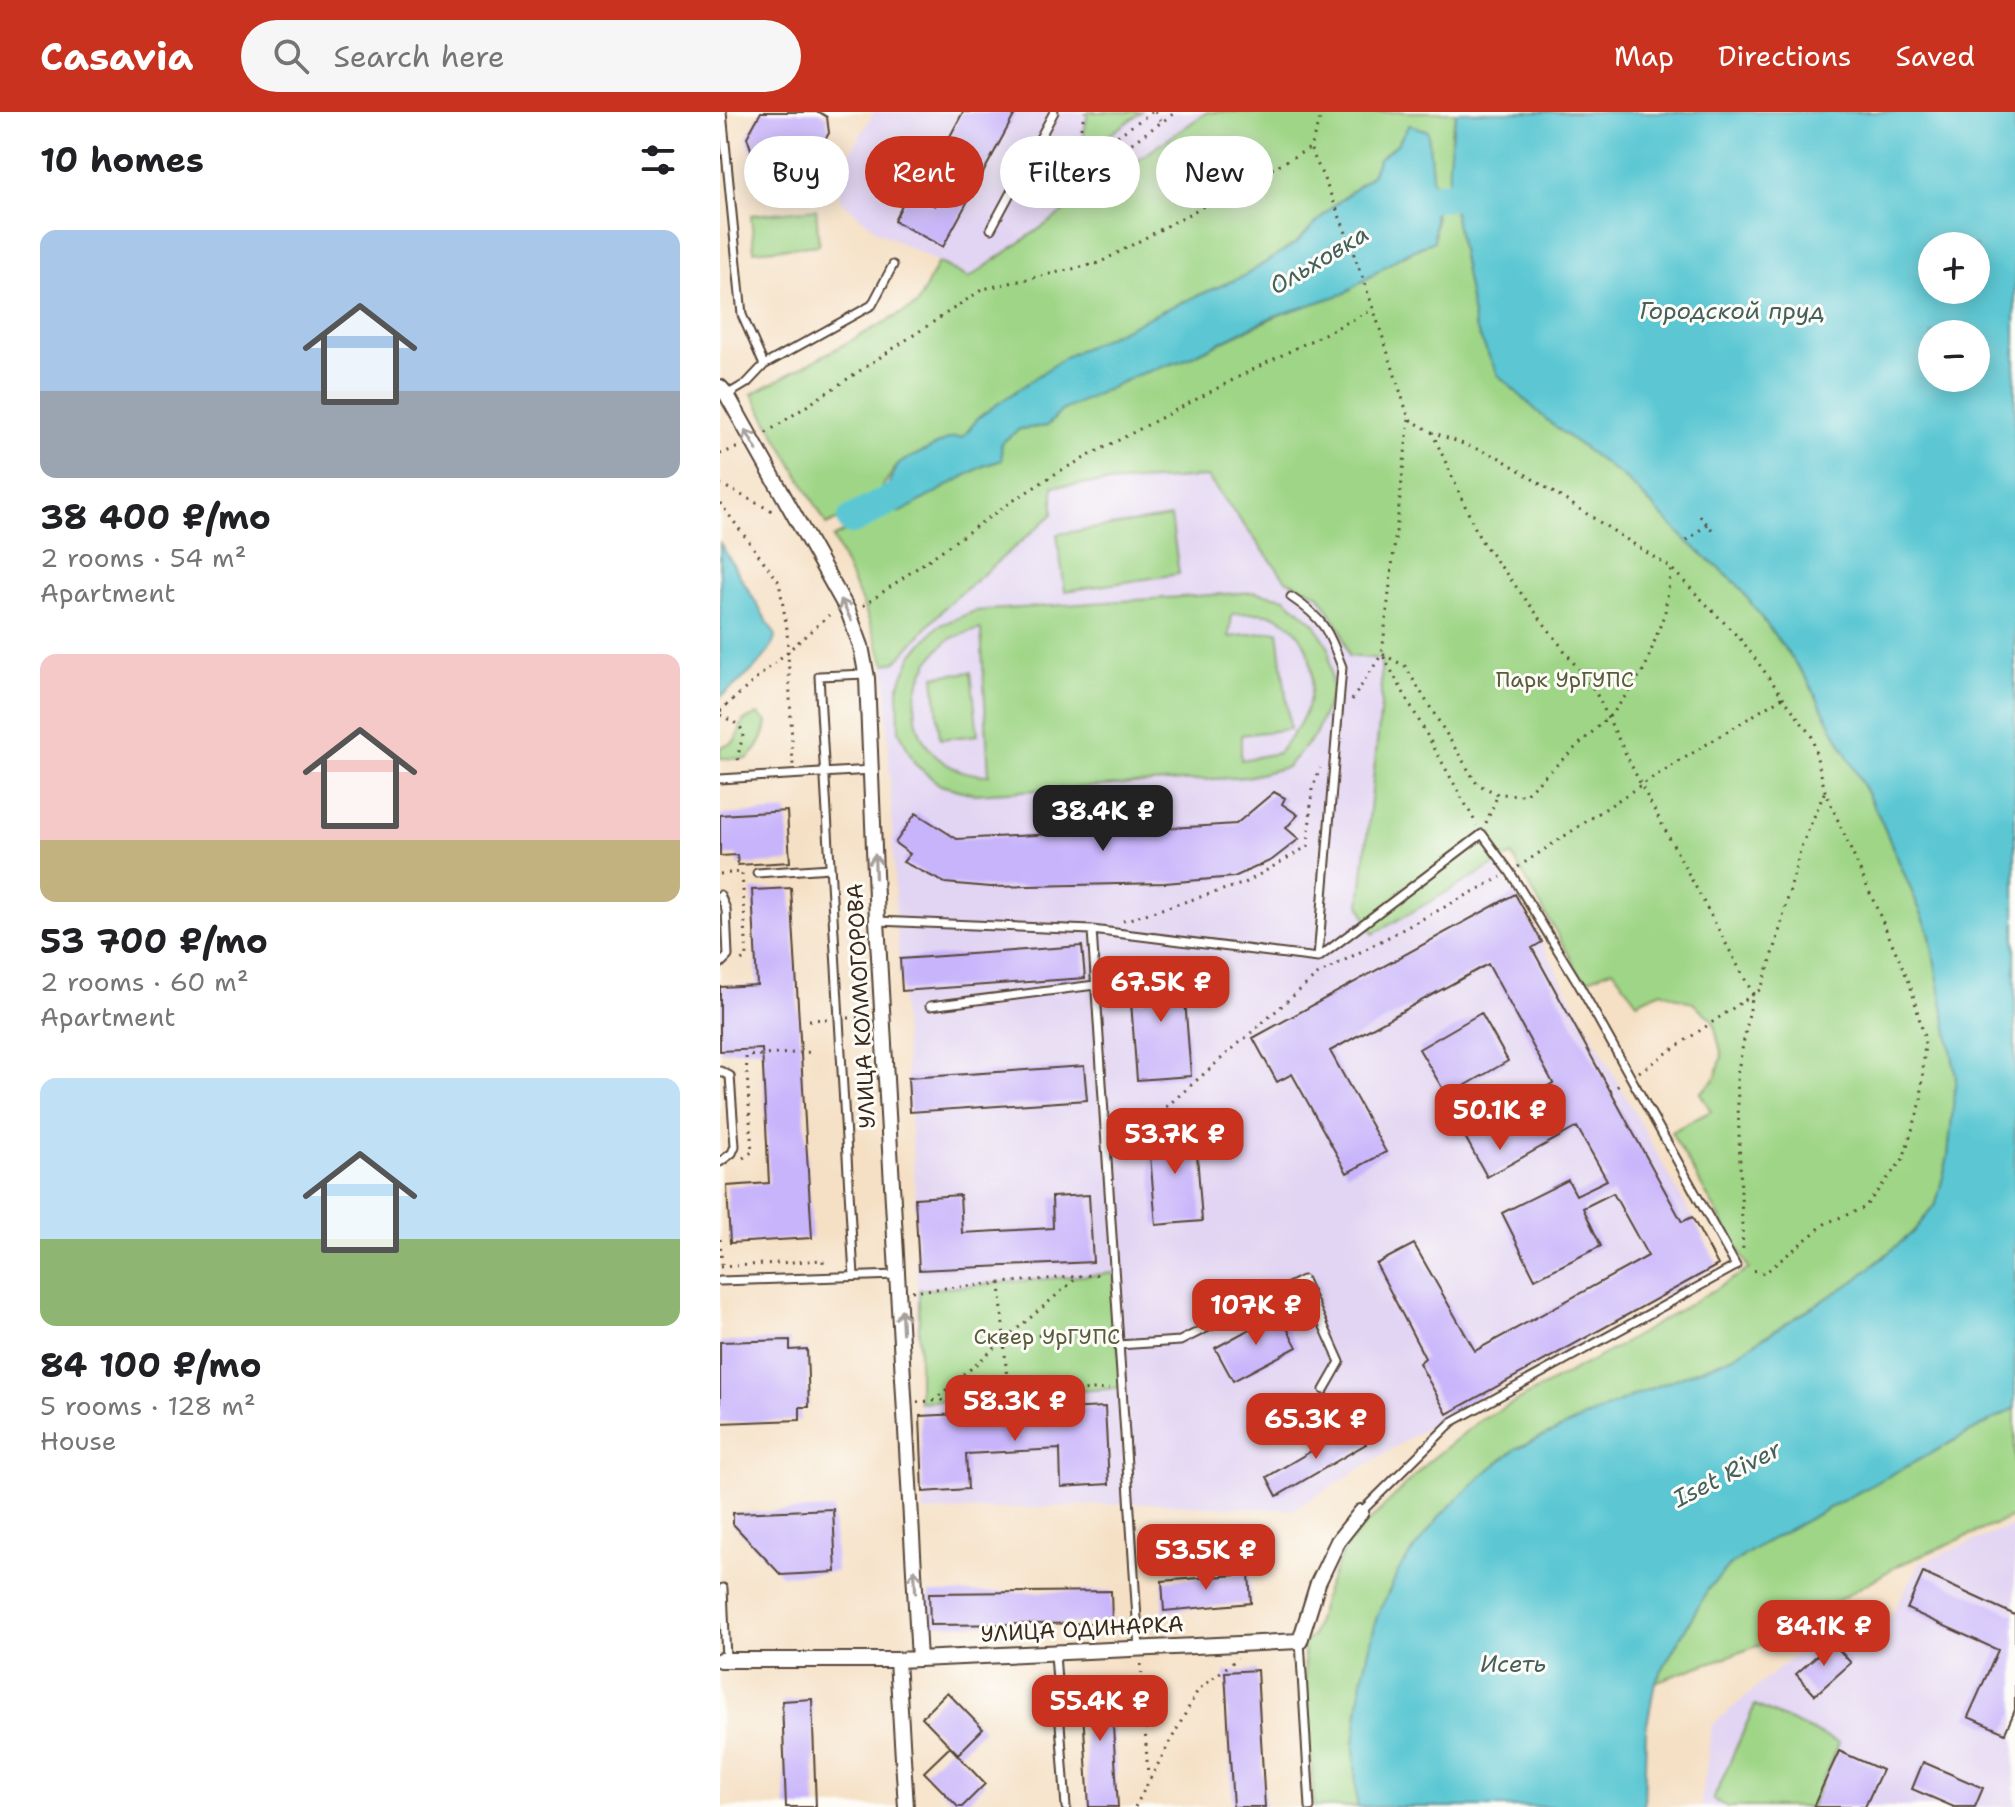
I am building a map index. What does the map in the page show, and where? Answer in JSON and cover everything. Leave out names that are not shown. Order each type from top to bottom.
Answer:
[{"type":"street","name":"УЛИЦА КОЛМОГОРОВА","points":[[724,391],[848,611],[861,646],[866,674],[919,1659]]},
{"type":"street","points":[[1300,1641],[1318,1583],[1338,1541],[1361,1512]]},
{"type":"street","name":"УЛИЦА ОДИНАРКА","points":[[723,1660],[897,1660],[1300,1641]]},
{"type":"street","points":[[897,1660],[906,1807]]},
{"type":"lane","points":[[722,112],[742,315],[764,365]]},
{"type":"lane","points":[[991,229],[1054,112]]},
{"type":"lane","points":[[724,391],[747,383],[764,365],[872,305],[893,265]]},
{"type":"lane","points":[[1291,597],[1310,609],[1326,626],[1342,667],[1318,958]]},
{"type":"lane","points":[[854,1276],[819,676],[866,674]]},
{"type":"lane","points":[[720,779],[872,770]]},
{"type":"lane","points":[[877,921],[1092,930],[1318,958],[1482,834],[1510,872],[1578,983],[1736,1266],[1452,1422],[1361,1512]]},
{"type":"lane","points":[[757,873],[830,868]]},
{"type":"lane","points":[[720,895],[726,909],[728,956],[720,964]]},
{"type":"lane","points":[[1092,930],[1139,1649]]},
{"type":"lane","points":[[930,1006],[1095,985]]},
{"type":"lane","points":[[720,1071],[730,1076],[735,1146],[732,1153],[720,1162]]},
{"type":"lane","points":[[720,1281],[899,1275]]},
{"type":"lane","points":[[1118,1345],[1180,1341],[1303,1280],[1340,1362],[1324,1390]]},
{"type":"lane","points":[[723,1588],[723,1660]]},
{"type":"lane","points":[[1300,1641],[1310,1807]]},
{"type":"lane","points":[[1055,1653],[1066,1807]]},
{"type":"path","points":[[1079,136],[1085,112]]},
{"type":"path","points":[[1118,136],[1153,112],[1162,122]]},
{"type":"path","points":[[1140,137],[1176,112]]},
{"type":"path","points":[[762,435],[983,289],[1099,263],[1310,148],[1323,113]]},
{"type":"path","points":[[1310,148],[1329,187],[1374,309],[1409,419],[1382,654],[1482,834]]},
{"type":"path","points":[[859,607],[1058,472],[1374,309]]},
{"type":"path","points":[[1409,419],[1432,432],[1500,458],[1671,568],[1743,642],[1812,737],[1825,791],[1910,984],[1925,1040],[1921,1102],[1903,1159],[1864,1208],[1826,1223],[1765,1273],[1744,1269]]},
{"type":"path","points":[[1432,432],[1480,539],[1595,691],[1641,785],[1753,994],[1737,1075],[1743,1254]]},
{"type":"path","points":[[720,452],[739,447]]},
{"type":"path","points":[[720,484],[772,511]]},
{"type":"path","points":[[720,503],[779,582],[787,629],[794,774]]},
{"type":"path","points":[[1700,516],[1715,533]]},
{"type":"path","points":[[1687,541],[1707,524]]},
{"type":"path","points":[[1382,654],[1405,666],[1477,784],[1498,794],[1524,795],[1614,712],[1645,668],[1665,612],[1671,568]]},
{"type":"path","points":[[739,778],[737,748],[744,737],[743,729],[720,713],[786,650],[829,615]]},
{"type":"path","points":[[1107,1159],[1317,975],[1510,872],[1641,785],[1783,697]]},
{"type":"path","points":[[1120,921],[1245,883],[1308,846],[1312,790]]},
{"type":"path","points":[[1610,1091],[1761,989],[1801,847],[1825,791]]},
{"type":"path","points":[[1482,834],[1498,794]]},
{"type":"path","points":[[720,874],[742,873],[747,957],[729,969]]},
{"type":"path","points":[[742,1159],[752,1152],[746,1056],[811,1052]]},
{"type":"path","points":[[720,1239],[721,1266],[812,1261]]},
{"type":"path","points":[[900,1292],[1114,1273]]},
{"type":"path","points":[[933,1401],[1079,1276]]},
{"type":"path","points":[[1000,1283],[1008,1396]]},
{"type":"path","points":[[1004,1339],[1117,1327]]},
{"type":"path","points":[[906,1404],[1121,1388]]},
{"type":"path","points":[[1139,1649],[1148,1779]]},
{"type":"path","points":[[1135,1807],[1198,1690],[1240,1657]]},
{"type":"shaded area","points":[[874,112],[1207,112],[1173,136],[1156,136],[1156,148],[1140,159],[1140,136],[1000,136],[1000,208],[1069,208],[969,278],[877,231],[849,207],[849,155]]},
{"type":"shaded area","points":[[1207,476],[1286,580],[1318,594],[1341,629],[1349,656],[1381,658],[1473,831],[1515,894],[1718,1265],[1447,1415],[1293,1510],[1148,1503],[924,1512],[915,1188],[896,920],[885,664],[897,662],[1053,486]]},
{"type":"shaded area","points":[[2015,1525],[2015,1807],[1701,1807],[1712,1725],[1850,1609],[1888,1620],[1921,1562]]},
{"type":"green space","points":[[1088,112],[1141,112],[1108,136],[1084,136]]},
{"type":"green space","points":[[1207,112],[1457,112],[1451,132],[1450,185],[1431,182],[1428,131],[1409,125],[1398,143],[1379,159],[1372,175],[1331,208],[1296,243],[1244,276],[1164,310],[979,417],[963,437],[899,463],[872,501],[827,525],[752,394],[917,305],[938,262],[969,278],[1069,208],[1140,208],[1140,159],[1156,148],[1156,208],[1273,208],[1273,136],[1173,136]]},
{"type":"green space","name":"Парк УрГУПС","points":[[1441,207],[1454,210],[1475,327],[1550,423],[1628,481],[1687,541],[1737,584],[1807,679],[1881,820],[1929,931],[1956,1076],[1948,1157],[1936,1204],[1913,1232],[1856,1280],[1732,1357],[1635,1395],[1517,1448],[1485,1473],[1440,1516],[1377,1616],[1362,1681],[1354,1744],[1357,1807],[1314,1807],[1303,1643],[1312,1637],[1327,1587],[1347,1544],[1427,1463],[1479,1421],[1612,1350],[1749,1269],[1671,1132],[1711,1111],[1700,1093],[1715,1079],[1722,1056],[1713,1020],[1693,1003],[1661,991],[1637,1002],[1613,969],[1584,981],[1512,855],[1373,934],[1360,904],[1381,705],[1381,659],[1349,656],[1341,629],[1318,594],[1286,580],[1207,477],[1053,486],[1053,514],[945,607],[896,662],[885,664],[833,538],[877,514],[901,512],[983,466],[1001,460],[1001,443],[1020,429],[1047,426],[1061,411],[1137,375],[1184,360],[1434,241],[1436,210]]},
{"type":"green space","points":[[816,209],[819,245],[754,251],[751,215]]},
{"type":"green space","points":[[1171,517],[1179,574],[1065,591],[1057,534]]},
{"type":"green space","points":[[1254,592],[1285,598],[1315,624],[1329,648],[1332,693],[1315,735],[1287,767],[1247,777],[974,794],[940,785],[915,764],[899,731],[898,688],[912,655],[938,626],[975,611]],"holes":[[[1232,614],[1276,616],[1294,628],[1308,653],[1312,681],[1300,723],[1278,753],[1241,760],[1241,735],[1290,729],[1278,631],[1229,637]],[[981,630],[989,775],[963,771],[942,761],[927,745],[918,726],[915,705],[919,683],[929,662],[946,642]]]},
{"type":"green space","points":[[971,672],[978,735],[940,739],[934,676]]},
{"type":"green space","points":[[758,714],[767,722],[763,738],[755,751],[747,759],[720,758],[720,747],[734,741],[743,721]]},
{"type":"green space","name":"Сквер УрГУПС","points":[[1114,1273],[1121,1388],[919,1402],[919,1290]]},
{"type":"green space","points":[[2015,1408],[2015,1516],[1899,1565],[1763,1644],[1655,1682],[1708,1589],[1729,1566],[1760,1545]]},
{"type":"green space","points":[[1755,1705],[1839,1743],[1811,1807],[1728,1807],[1713,1800]]},
{"type":"water","name":"Городской пруд","points":[[1457,112],[2015,112],[2015,1408],[1760,1545],[1729,1566],[1708,1589],[1655,1682],[1646,1730],[1644,1807],[1357,1807],[1354,1744],[1362,1681],[1377,1616],[1400,1568],[1440,1516],[1485,1473],[1517,1448],[1635,1395],[1732,1357],[1856,1280],[1913,1232],[1936,1204],[1948,1157],[1956,1076],[1929,931],[1881,820],[1807,679],[1737,584],[1687,541],[1628,481],[1550,423],[1498,375],[1475,327],[1449,189],[1450,148]]},
{"type":"water","points":[[1409,125],[1428,131],[1434,241],[1403,255],[1343,294],[1272,317],[1184,360],[1137,375],[1061,411],[1047,426],[1020,429],[1001,443],[1002,460],[983,466],[901,512],[876,508],[899,463],[951,438],[963,437],[979,417],[1065,357],[1244,276],[1296,243],[1331,208],[1372,175],[1379,159],[1398,143]]},
{"type":"water","points":[[720,543],[776,636],[760,662],[720,697]]},
{"type":"building","points":[[761,112],[819,112],[827,117],[827,136],[748,136]]},
{"type":"building","points":[[963,112],[1016,112],[1003,136],[1000,136],[984,171],[984,136],[950,136]]},
{"type":"building","points":[[900,208],[964,208],[943,247],[894,221]]},
{"type":"building","points":[[1274,792],[1285,798],[1282,804],[1298,815],[1286,828],[1299,839],[1272,860],[1234,877],[1165,883],[990,887],[945,883],[903,862],[910,854],[895,843],[916,813],[957,839],[1205,826],[1236,824]]},
{"type":"building","points":[[787,811],[790,862],[738,865],[737,855],[720,856],[720,815]]},
{"type":"building","points":[[791,888],[812,1238],[730,1243],[727,1186],[769,1183],[762,1049],[720,1051],[720,987],[757,985],[752,890]]},
{"type":"building","points":[[1515,894],[1542,942],[1532,948],[1682,1222],[1692,1217],[1718,1265],[1447,1414],[1419,1363],[1425,1358],[1376,1264],[1414,1244],[1475,1351],[1648,1256],[1613,1193],[1583,1208],[1601,1246],[1535,1279],[1502,1213],[1568,1180],[1576,1195],[1607,1180],[1577,1127],[1487,1177],[1463,1133],[1553,1083],[1488,964],[1330,1051],[1386,1152],[1347,1173],[1292,1074],[1277,1082],[1253,1038]]},
{"type":"building","points":[[1082,946],[1085,978],[902,991],[900,959]]},
{"type":"building","points":[[1182,962],[1191,1076],[1137,1080],[1131,1002],[1144,1001],[1141,965]]},
{"type":"building","points":[[1481,1013],[1508,1061],[1447,1096],[1419,1049]]},
{"type":"building","points":[[1084,1066],[1087,1100],[910,1112],[908,1078]]},
{"type":"building","points":[[1195,1127],[1202,1221],[1156,1225],[1148,1131]]},
{"type":"building","points":[[960,1195],[962,1233],[1053,1228],[1052,1197],[1089,1195],[1093,1262],[919,1270],[915,1198]]},
{"type":"building","points":[[1279,1313],[1297,1347],[1233,1381],[1215,1348]]},
{"type":"building","points":[[790,1340],[790,1350],[807,1349],[809,1407],[800,1407],[800,1420],[720,1423],[720,1342]]},
{"type":"building","points":[[1105,1407],[1109,1484],[1061,1487],[1060,1449],[966,1454],[968,1489],[923,1492],[920,1416]]},
{"type":"building","points":[[1354,1426],[1366,1444],[1277,1496],[1267,1477]]},
{"type":"building","points":[[833,1509],[836,1572],[781,1575],[733,1524],[733,1513]]},
{"type":"building","points":[[1923,1573],[2015,1615],[2015,1710],[2005,1733],[1968,1717],[1998,1650],[1907,1609]]},
{"type":"building","points":[[1249,1574],[1251,1603],[1164,1611],[1162,1581]]},
{"type":"building","points":[[1111,1591],[1112,1623],[930,1625],[929,1593]]},
{"type":"building","points":[[1832,1642],[1851,1663],[1815,1695],[1796,1674]]},
{"type":"building","points":[[1257,1670],[1265,1807],[1233,1807],[1225,1672]]},
{"type":"building","points":[[1110,1678],[1118,1807],[1089,1807],[1081,1680]]},
{"type":"building","points":[[947,1692],[983,1729],[958,1754],[922,1717]]},
{"type":"building","points":[[812,1699],[816,1807],[786,1807],[782,1701]]},
{"type":"building","points":[[950,1747],[985,1784],[962,1807],[958,1807],[924,1772]]},
{"type":"building","points":[[1839,1751],[1882,1770],[1865,1807],[1813,1807]]},
{"type":"building","points":[[1923,1762],[1983,1788],[1975,1807],[1954,1807],[1912,1789]]},
{"type":"waterway","name":"Ольховка","points":[[1397,213],[1419,199],[1488,192]]},
{"type":"waterway","name":"Ольховка","points":[[852,520],[910,489]]},
{"type":"water label","name":"Iset River","points":[[1727,1474]]},
{"type":"water label","name":"Исеть","points":[[1513,1664]]}]
